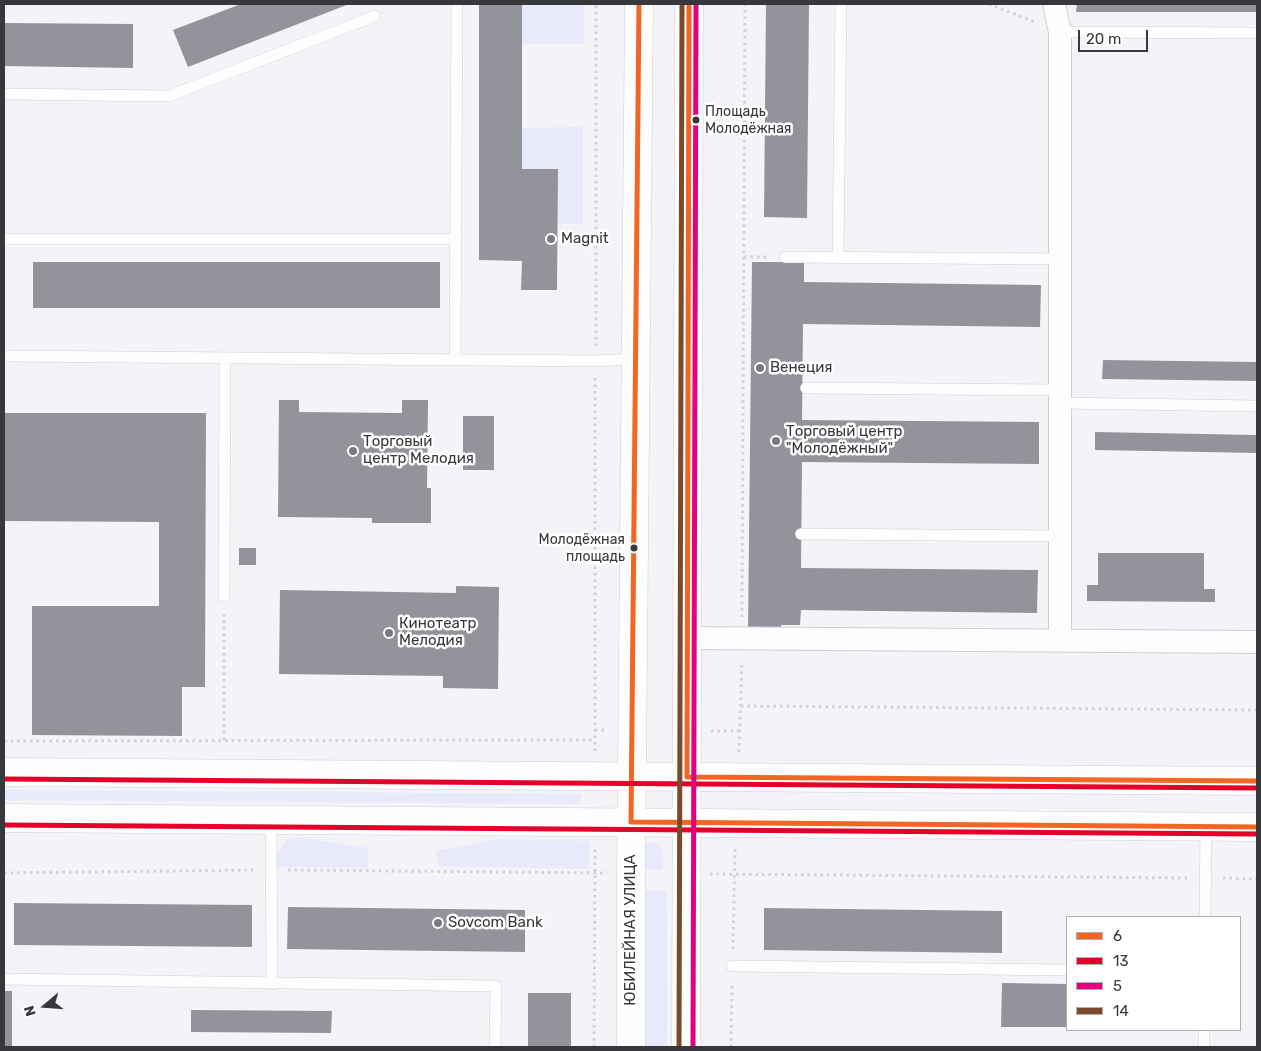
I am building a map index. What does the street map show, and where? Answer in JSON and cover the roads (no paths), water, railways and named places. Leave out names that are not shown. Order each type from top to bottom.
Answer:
[{"type":"main road","name":"ЮБИЛЕЙНАЯ УЛИЦА","points":[[631,1047],[631,822],[639,4]]},
{"type":"main road","points":[[686,1047],[689,4]]},
{"type":"main road","points":[[4,772],[1257,782]]},
{"type":"main road","points":[[4,818],[1257,827]]},
{"type":"street","points":[[1054,4],[1060,32],[1060,640]]},
{"type":"street","points":[[687,638],[1257,642]]},
{"type":"lane","points":[[455,360],[457,4]]},
{"type":"lane","points":[[838,258],[841,4]]},
{"type":"lane","points":[[4,94],[169,96],[375,16]]},
{"type":"lane","points":[[1060,32],[1257,33]]},
{"type":"lane","points":[[4,239],[456,239]]},
{"type":"lane","points":[[785,257],[1060,260]]},
{"type":"lane","points":[[4,356],[455,360],[636,359]]},
{"type":"lane","points":[[224,596],[225,358]]},
{"type":"lane","points":[[806,388],[1060,396],[1257,406]]},
{"type":"lane","points":[[801,534],[1060,536]]},
{"type":"lane","points":[[271,820],[272,984]]},
{"type":"lane","points":[[1205,916],[1206,826]]},
{"type":"lane","points":[[732,966],[1066,970]]},
{"type":"lane","points":[[4,979],[496,986],[495,1047]]},
{"type":"lane","points":[[1204,1031],[1204,1047]]},
{"type":"place","name":"Площадь Молодёжная","points":[[696,120]]},
{"type":"place","name":"Magnit","points":[[551,239]]},
{"type":"place","name":"Венеция","points":[[760,368]]},
{"type":"place","name":"Торговый центр \"Молодёжный\"","points":[[776,441]]},
{"type":"place","name":"Торговый центр Мелодия","points":[[353,451]]},
{"type":"place","name":"Молодёжная площадь","points":[[634,548]]},
{"type":"place","name":"Кинотеатр Мелодия","points":[[389,633]]},
{"type":"place","name":"Sovcom Bank","points":[[438,923]]}]
